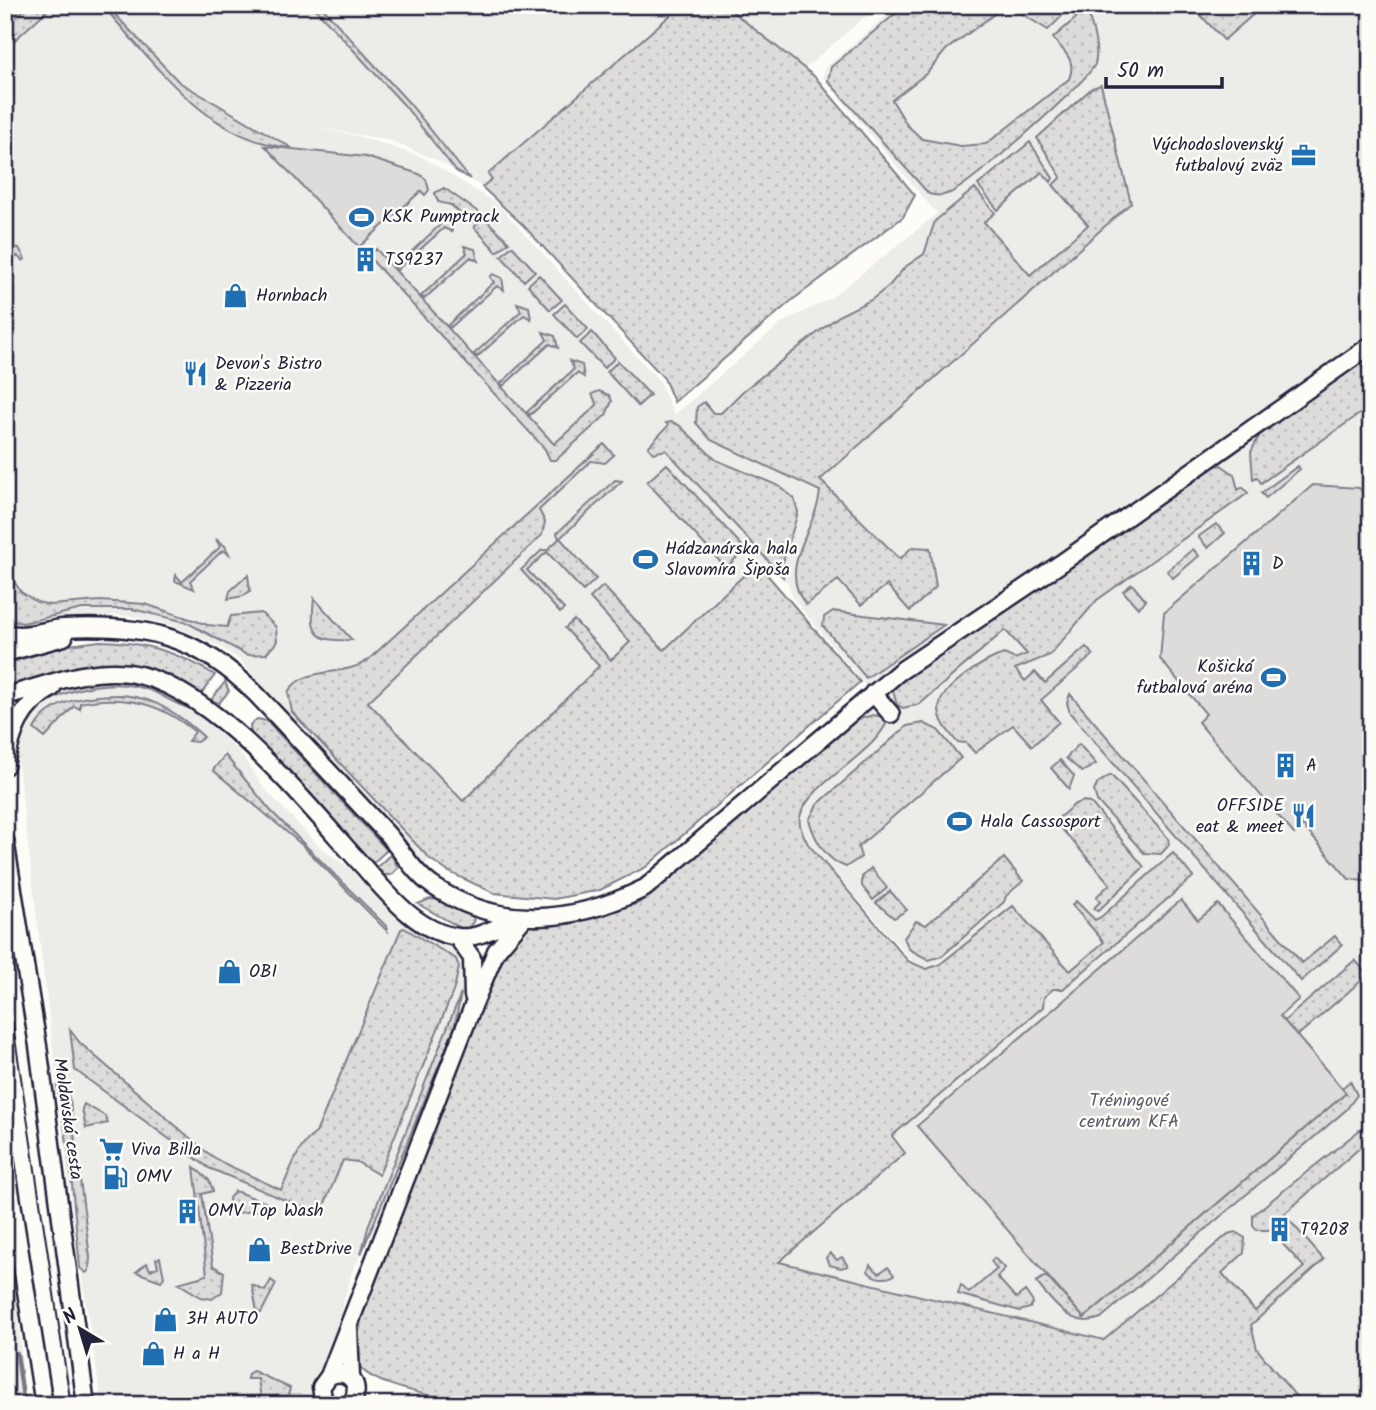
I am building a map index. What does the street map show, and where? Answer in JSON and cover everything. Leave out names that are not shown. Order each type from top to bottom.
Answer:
[{"type":"street","points":[[5,632],[20,635],[63,628],[129,628],[169,636],[199,649],[229,668],[288,727],[426,880],[474,905],[526,917],[560,917],[599,909],[645,888],[763,790],[873,693],[1371,345]]},
{"type":"street","points":[[5,653],[90,629]]},
{"type":"street","points":[[5,696],[76,676],[120,671],[164,683],[202,704],[227,723],[393,899],[427,925],[457,937],[470,936],[526,917]]},
{"type":"street","points":[[5,766],[14,728],[23,711],[49,689],[76,676]]},
{"type":"street","points":[[873,693],[891,714]]},
{"type":"street","name":"Moldavská cesta","points":[[5,840],[38,1046],[86,1405]]},
{"type":"street","points":[[474,905],[494,928],[496,951]]},
{"type":"street","points":[[324,1403],[321,1387],[329,1376],[349,1326],[380,1238],[473,1006],[496,951],[526,917]]},
{"type":"street","points":[[457,937],[472,958],[473,1006]]},
{"type":"street","points":[[5,1158],[44,1405]]},
{"type":"street","points":[[349,1326],[351,1377],[356,1393],[349,1405]]},
{"type":"street","points":[[329,1376],[340,1373],[351,1377]]},
{"type":"shaded area","points":[[15,5],[682,5],[488,173],[492,178],[482,187],[437,160],[389,140],[315,127],[361,137],[422,157],[496,203],[660,382],[674,415],[783,322],[831,298],[937,214],[823,78],[825,68],[899,5],[1371,5],[1371,1405],[1303,1405],[1188,1268],[1104,1340],[778,1262],[905,1153],[891,1137],[991,1051],[763,790],[872,693],[792,597],[788,583],[768,562],[425,864],[336,770],[241,661],[219,646],[171,625],[131,616],[112,615],[90,629],[5,632],[5,14]]},
{"type":"shaded area","points":[[724,5],[879,5],[804,69]]},
{"type":"shaded area","points":[[116,680],[180,700],[191,708],[239,751],[263,787],[319,846],[349,868],[380,900],[465,954],[468,977],[454,1029],[374,1228],[352,1272],[328,1360],[312,1405],[102,1405],[76,1239],[16,746],[26,715],[66,687]]},
{"type":"shaded area","points":[[5,1231],[17,1301],[25,1405],[5,1405]]},
{"type":"green space","points":[[29,5],[53,5],[5,49],[5,27]]},
{"type":"green space","points":[[102,5],[106,5],[179,82],[292,148],[262,142],[234,131],[209,115],[163,74]]},
{"type":"green space","points":[[312,5],[320,5],[410,104],[470,179],[456,171],[404,105]]},
{"type":"green space","points":[[682,5],[724,5],[815,77],[915,195],[903,217],[791,301],[674,402],[664,378],[523,225],[482,187],[492,179],[488,174]]},
{"type":"green space","points":[[906,5],[1073,5],[1048,30],[1011,7],[1001,9],[946,50],[927,73],[892,100],[907,125],[922,139],[961,146],[986,144],[1069,79],[1070,61],[1053,38],[1076,18],[1086,5],[1095,42],[1095,64],[1052,110],[980,173],[950,193],[929,194],[828,81],[831,67]]},
{"type":"green space","points":[[1191,5],[1264,5],[1224,40]]},
{"type":"green space","points":[[1101,85],[1131,203],[820,480],[900,559],[912,547],[930,548],[936,587],[910,611],[887,585],[861,605],[838,580],[806,605],[798,591],[796,563],[820,491],[711,440],[696,423],[697,407],[704,402],[713,413],[721,413],[743,391],[840,315],[871,300],[889,286],[905,267],[924,254],[935,221],[975,188],[995,213],[984,222],[1030,275],[1088,225],[1053,185],[1061,177],[1037,138],[1092,88]]},
{"type":"green space","points":[[1030,142],[1053,178],[1051,182],[1042,172],[998,210],[978,185]]},
{"type":"green space","name":"KSK Pumptrack","points":[[265,146],[366,157],[419,174],[426,179],[429,190],[425,195],[421,191],[359,247]]},
{"type":"green space","points":[[444,188],[481,214],[471,223],[451,205],[438,202],[435,193]]},
{"type":"green space","points":[[439,216],[450,220],[452,232],[444,228],[397,270],[395,267],[441,224],[437,219]]},
{"type":"green space","points":[[484,218],[509,242],[497,252],[474,227]]},
{"type":"green space","points":[[5,246],[19,248],[25,259],[23,261],[17,256],[5,268]]},
{"type":"green space","points":[[464,246],[475,249],[478,261],[471,257],[424,299],[421,296],[467,253]]},
{"type":"green space","points":[[512,246],[535,271],[524,281],[501,256]]},
{"type":"green space","points":[[376,249],[554,444],[597,405],[592,394],[599,391],[609,395],[612,401],[606,415],[556,460],[550,460],[545,449],[368,256]]},
{"type":"green space","points":[[493,274],[502,278],[504,290],[497,286],[450,328],[448,325],[494,282],[490,277]]},
{"type":"green space","points":[[539,275],[562,300],[550,310],[528,285]]},
{"type":"green space","points":[[517,303],[529,307],[531,319],[524,315],[477,357],[474,354],[521,311]]},
{"type":"green space","points":[[565,304],[588,329],[577,339],[554,314]]},
{"type":"green space","points":[[543,332],[555,336],[558,348],[550,344],[503,386],[501,383],[547,340]]},
{"type":"green space","points":[[592,332],[615,358],[604,368],[580,343]]},
{"type":"green space","points":[[1371,356],[1371,406],[1261,483],[1257,477],[1253,479],[1251,452],[1260,434]]},
{"type":"green space","points":[[570,361],[582,365],[584,377],[577,373],[530,415],[527,412],[574,369]]},
{"type":"green space","points":[[618,361],[650,395],[638,406],[607,372]]},
{"type":"green space","points":[[666,423],[679,425],[716,460],[779,486],[794,498],[798,512],[783,562],[783,577],[666,450],[653,453],[648,447],[668,426]]},
{"type":"green space","points":[[604,444],[614,455],[605,463],[591,461],[539,510],[545,522],[542,535],[368,702],[463,801],[599,666],[565,628],[574,620],[611,660],[630,642],[590,598],[603,586],[664,650],[757,563],[860,682],[646,867],[600,890],[554,899],[494,893],[447,871],[429,858],[292,712],[288,692],[304,678],[348,669],[368,660]]},
{"type":"green space","points":[[667,464],[745,549],[726,568],[647,482]]},
{"type":"green space","points":[[1221,465],[1234,474],[1238,490],[1243,487],[1248,493],[1097,600],[1050,655],[1015,669],[1025,681],[1035,672],[1045,683],[1086,647],[1093,655],[1041,700],[1059,722],[1032,746],[1013,725],[975,753],[966,743],[957,742],[939,713],[941,700],[947,691],[965,675],[1004,654],[1015,659],[1027,654],[1005,630],[920,704],[903,708],[897,705],[893,691],[898,684],[1211,467]]},
{"type":"green space","points":[[1298,466],[1300,469],[1266,498],[1261,493]]},
{"type":"green space","points":[[615,480],[622,481],[560,538],[596,579],[583,591],[547,552],[527,570],[564,609],[560,613],[521,570],[542,550],[547,550],[559,539],[557,533]]},
{"type":"green space","name":"Košická futbalová aréna","points":[[1313,485],[1359,488],[1371,501],[1371,882],[1349,879],[1303,826],[1294,834],[1198,722],[1206,714],[1160,659],[1164,613]]},
{"type":"green space","points":[[1216,524],[1225,533],[1208,548],[1198,537]]},
{"type":"green space","points":[[216,539],[225,546],[229,554],[223,550],[190,581],[194,589],[175,581],[176,575],[182,582],[220,547]]},
{"type":"green space","points":[[1193,549],[1199,556],[1173,578],[1167,571]]},
{"type":"green space","points":[[5,568],[21,592],[37,602],[50,605],[100,601],[145,604],[208,625],[227,627],[231,616],[261,613],[276,627],[277,642],[266,654],[247,655],[186,622],[132,609],[82,609],[23,623],[11,621]]},
{"type":"green space","points":[[248,575],[250,591],[243,596],[228,599],[230,591]]},
{"type":"green space","points":[[1132,584],[1146,601],[1138,608],[1123,591]]},
{"type":"green space","points":[[314,598],[352,640],[329,639],[317,633],[313,620]]},
{"type":"green space","points":[[833,611],[944,625],[866,678],[823,626],[824,617]]},
{"type":"green space","points":[[100,641],[131,644],[174,654],[215,675],[201,694],[176,680],[131,667],[86,668],[12,685],[8,663],[69,645]]},
{"type":"green space","points":[[116,680],[152,687],[191,708],[152,691],[109,684],[78,689],[38,708],[64,688],[94,681]]},
{"type":"green space","points":[[225,682],[229,691],[219,703],[211,700]]},
{"type":"green space","points":[[1070,694],[1302,963],[1335,936],[1342,945],[1301,981],[1070,713],[1067,703]]},
{"type":"green space","points":[[123,695],[146,700],[167,709],[204,737],[197,742],[188,741],[195,732],[169,714],[141,703],[112,700],[80,703],[80,709],[74,706],[45,738],[34,729],[50,711],[73,700]]},
{"type":"green space","points":[[873,715],[884,717],[886,724],[878,736],[814,794],[805,805],[800,824],[808,844],[908,961],[926,969],[939,965],[1013,906],[1070,971],[1104,942],[1072,905],[1076,901],[1095,920],[1173,853],[1193,877],[1063,989],[1053,989],[1044,997],[1043,1007],[892,1136],[905,1153],[779,1262],[1104,1340],[1228,1234],[1235,1232],[1245,1238],[1244,1253],[1222,1273],[1255,1311],[1304,1267],[1279,1240],[1290,1229],[1282,1220],[1270,1230],[1256,1230],[1253,1215],[1371,1121],[1371,1138],[1284,1214],[1324,1260],[1251,1325],[1257,1349],[1303,1405],[471,1405],[410,1391],[366,1373],[359,1365],[358,1337],[369,1290],[416,1161],[508,944],[525,925],[570,924],[639,903],[847,727],[856,720]]},
{"type":"green space","points":[[257,719],[267,721],[387,850],[372,864],[251,735],[250,725]]},
{"type":"green space","points":[[923,723],[938,730],[961,758],[858,847],[861,857],[846,867],[839,864],[822,848],[811,827],[809,820],[817,805],[907,726]]},
{"type":"green space","points":[[1079,744],[1096,764],[1082,772],[1066,758]]},
{"type":"green space","points":[[225,755],[270,810],[386,926],[387,931],[301,844],[213,770]]},
{"type":"green space","points":[[1060,760],[1074,776],[1069,789],[1051,768]]},
{"type":"green space","points":[[1111,775],[1168,838],[1169,845],[1161,854],[1144,853],[1097,801],[1094,791],[1098,783]]},
{"type":"green space","points":[[1084,801],[1092,804],[1144,867],[1098,911],[1093,909],[1100,902],[1096,897],[1110,884],[1055,821],[1075,804]]},
{"type":"green space","points":[[391,854],[398,868],[391,875],[383,875],[376,868]]},
{"type":"green space","points":[[1004,858],[1023,881],[1006,896],[1004,902],[942,956],[929,960],[909,949],[904,938],[916,921],[926,925]]},
{"type":"green space","points":[[871,868],[887,888],[873,900],[862,886],[862,877]]},
{"type":"green space","points":[[890,891],[907,910],[894,918],[876,903]]},
{"type":"green space","points":[[430,899],[446,900],[472,913],[474,921],[467,929],[461,928],[418,904]]},
{"type":"green space","name":"Tréningové centrum KFA","points":[[1181,900],[1198,920],[1218,904],[1299,999],[1280,1016],[1346,1093],[1084,1318],[917,1126]]},
{"type":"green space","points":[[404,928],[456,959],[459,967],[454,989],[379,1175],[357,1162],[343,1160],[320,1215],[209,1168],[75,1070],[70,1030],[80,1043],[205,1151],[221,1162],[281,1190],[299,1151],[316,1133],[401,929]]},
{"type":"green space","points":[[1355,960],[1368,975],[1297,1036],[1284,1021]]},
{"type":"green space","points":[[461,993],[454,1029],[361,1254],[369,1224]]},
{"type":"green space","points":[[1350,1081],[1357,1095],[1346,1110],[1101,1318],[1090,1321],[1072,1317],[1057,1306],[1036,1282],[1046,1276],[1084,1318],[1346,1093],[1342,1088]]},
{"type":"green space","points":[[60,1082],[66,1087],[70,1102],[90,1257],[89,1270],[86,1273],[80,1268],[69,1153],[57,1086]]},
{"type":"green space","points":[[84,1104],[105,1116],[108,1123],[86,1128],[82,1109]]},
{"type":"green space","points":[[194,1167],[209,1180],[213,1191],[202,1194],[213,1266],[224,1272],[222,1292],[212,1299],[201,1297],[178,1283],[207,1275]]},
{"type":"green space","points":[[235,1191],[267,1203],[270,1209],[230,1214],[229,1198]]},
{"type":"green space","points":[[830,1253],[837,1260],[842,1257],[848,1266],[841,1268],[829,1265],[826,1258]]},
{"type":"green space","points":[[160,1258],[164,1277],[161,1281],[136,1272],[147,1263],[150,1270],[158,1267],[156,1259]]},
{"type":"green space","points":[[994,1258],[1005,1268],[997,1277],[1016,1298],[1025,1291],[1033,1302],[1030,1308],[1020,1311],[958,1294],[961,1285],[969,1293],[997,1269],[991,1261]]},
{"type":"green space","points":[[870,1265],[879,1273],[888,1267],[894,1275],[884,1278],[873,1276],[868,1271]]},
{"type":"green space","points":[[271,1280],[276,1284],[261,1313],[257,1312],[252,1285],[265,1291]]},
{"type":"green space","points":[[253,1371],[290,1388],[288,1396],[278,1396],[277,1405],[262,1405],[258,1379],[247,1379],[248,1374]]},
{"type":"waterway","points":[[5,1252],[13,1299]]},
{"type":"waterway","points":[[17,1353],[24,1405]]},
{"type":"tram line","points":[[5,973],[71,1405]]},
{"type":"place","name":"Východoslovenský futbalový zväz","points":[[1303,155]]},
{"type":"place","name":"KSK Pumptrack","points":[[362,217]]},
{"type":"place","name":"TS9237","points":[[365,260]]},
{"type":"place","name":"Hornbach","points":[[236,296]]},
{"type":"place","name":"Devon's Bistro & Pizzeria","points":[[195,374]]},
{"type":"place","name":"Hádzanárska hala Slavomíra Šipoša","points":[[645,559]]},
{"type":"place","name":"D","points":[[1252,564]]},
{"type":"place","name":"Košická futbalová aréna","points":[[1273,677]]},
{"type":"place","name":"A","points":[[1286,766]]},
{"type":"place","name":"OFFSIDE eat & meet","points":[[1304,816]]},
{"type":"place","name":"Hala Cassosport","points":[[960,822]]},
{"type":"place","name":"OBI","points":[[229,972]]},
{"type":"place","name":"Viva Billa","points":[[111,1150]]},
{"type":"place","name":"OMV","points":[[116,1177]]},
{"type":"place","name":"OMV Top Wash","points":[[188,1211]]},
{"type":"place","name":"T9208","points":[[1280,1230]]},
{"type":"place","name":"BestDrive","points":[[260,1249]]},
{"type":"place","name":"3H AUTO","points":[[166,1319]]},
{"type":"place","name":"H a H","points":[[153,1354]]}]
